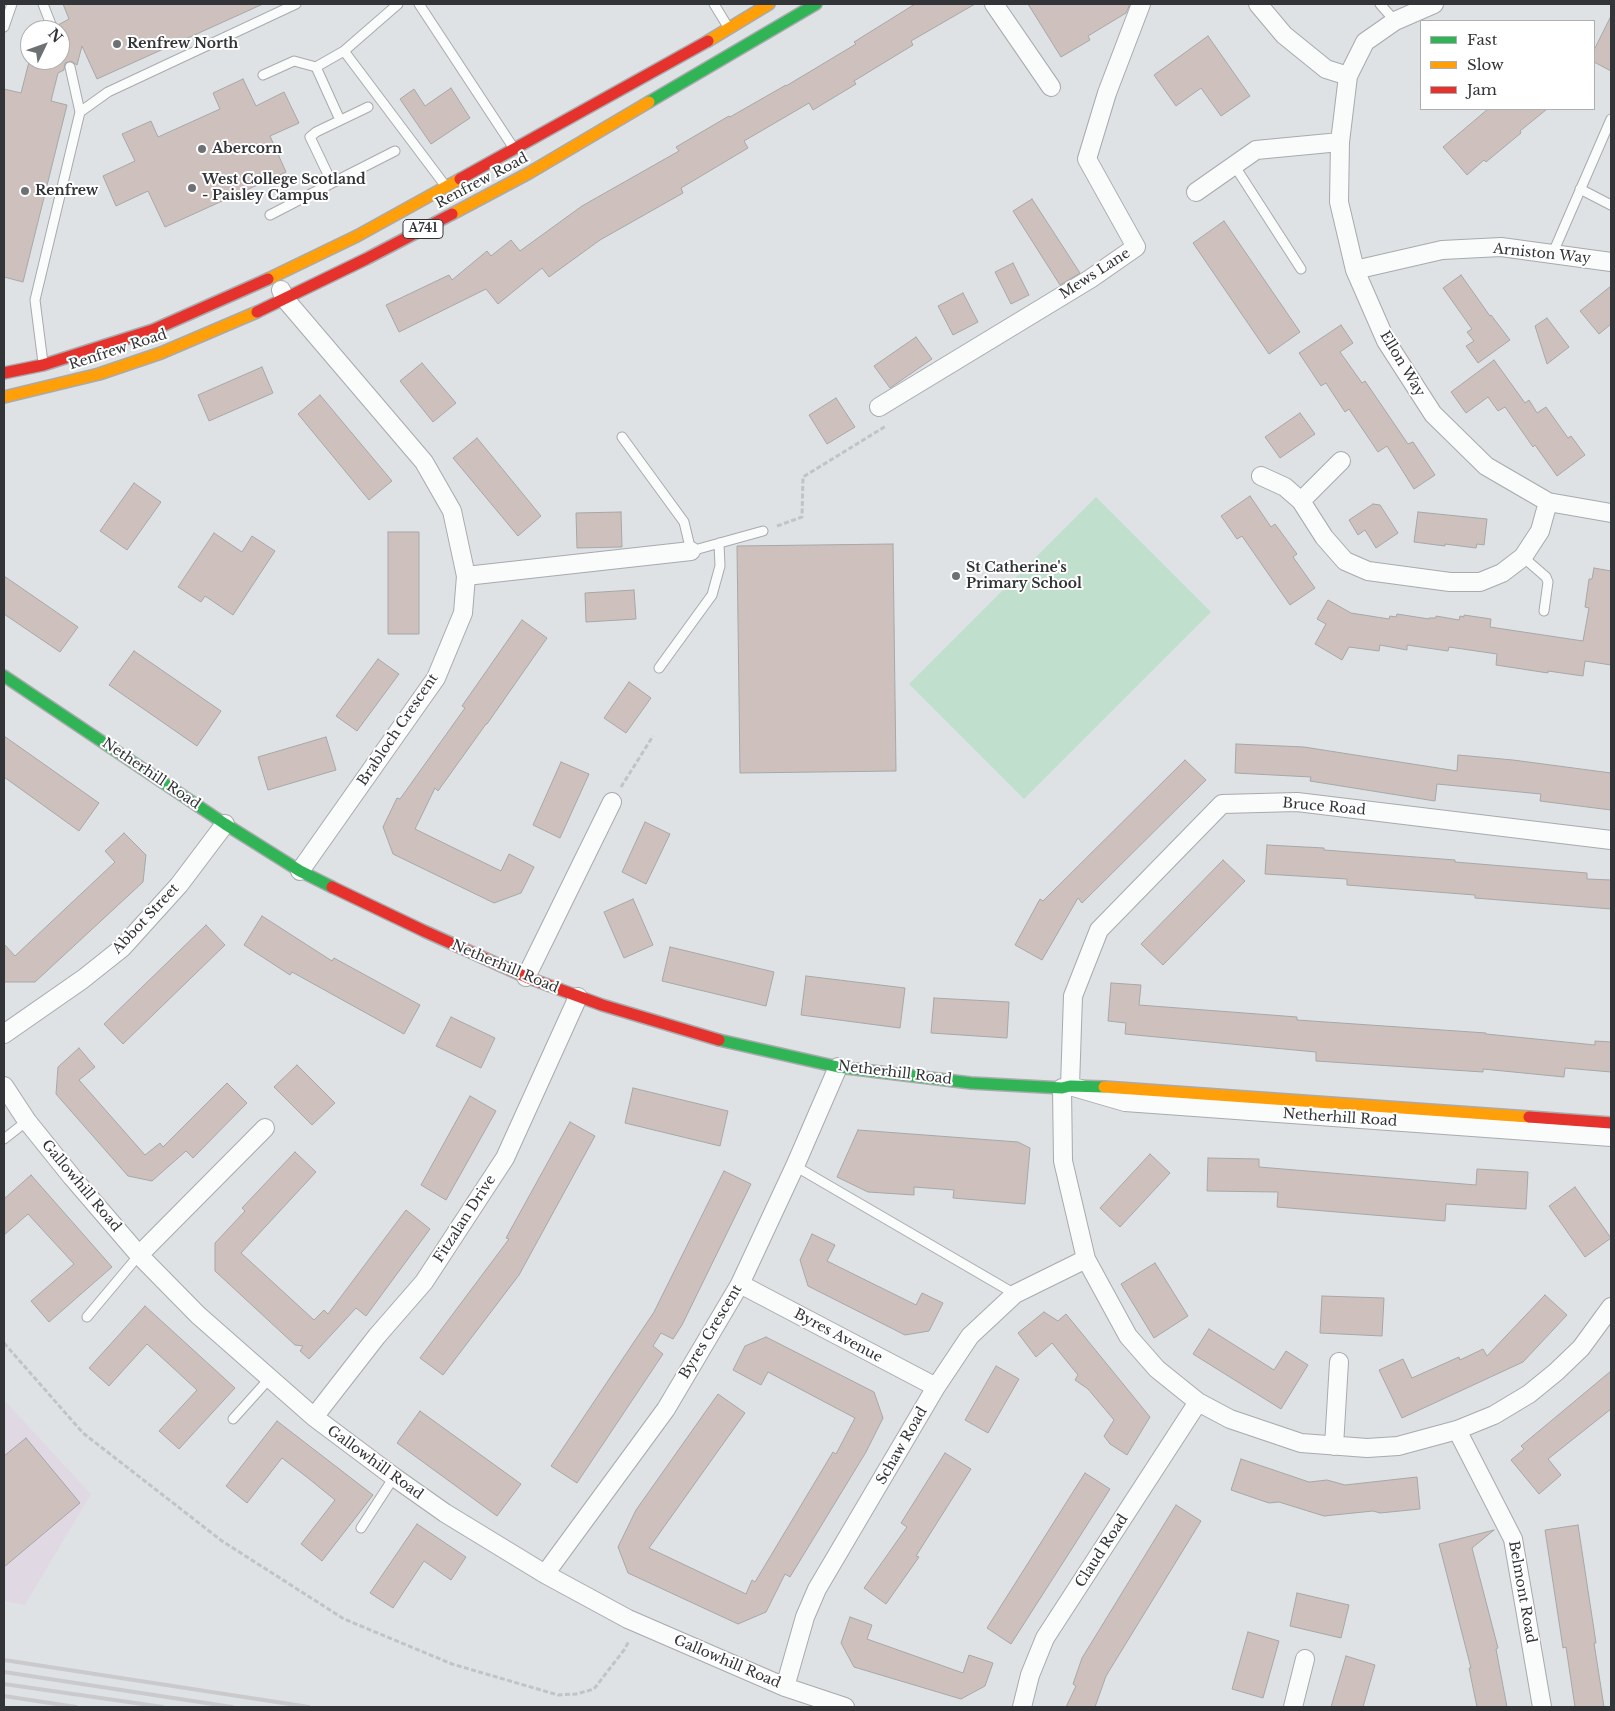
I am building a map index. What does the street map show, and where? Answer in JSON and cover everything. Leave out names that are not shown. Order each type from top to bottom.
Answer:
[{"type":"main road","name":"Renfrew Road","points":[[4,373],[46,376],[99,374],[161,354],[285,299],[366,259],[521,161],[735,39],[769,4]]},
{"type":"main road","name":"Renfrew Road","points":[[4,397],[93,350],[153,330],[275,276],[357,236],[445,186],[521,161],[735,39],[816,4]]},
{"type":"main road","name":"Netherhill Road","points":[[4,676],[300,872],[526,977],[578,997],[720,1040],[838,1067],[970,1083],[1124,1088],[1611,1123]]},
{"type":"street","points":[[994,4],[1051,87]]},
{"type":"street","name":"Mews Lane","points":[[879,407],[1090,279],[1136,247],[1087,159],[1107,93],[1140,4]]},
{"type":"street","points":[[1258,4],[1284,35],[1326,69],[1348,76]]},
{"type":"street","name":"Ellon Way","points":[[1434,4],[1395,22],[1365,42],[1348,76],[1340,142],[1338,202],[1356,270],[1386,341],[1433,414],[1486,466],[1548,502],[1611,512]]},
{"type":"street","points":[[1196,192],[1256,150],[1340,142]]},
{"type":"street","name":"Arniston Way","points":[[1356,270],[1442,250],[1501,248],[1611,262]]},
{"type":"street","name":"Brabloch Crescent","points":[[275,276],[285,299],[424,462],[452,511],[466,576],[463,613],[436,678],[300,872]]},
{"type":"street","points":[[1301,501],[1341,462]]},
{"type":"street","points":[[1261,476],[1285,487],[1301,501],[1324,537],[1345,562],[1368,571],[1450,582],[1480,582],[1502,573],[1523,557],[1540,531],[1548,502]]},
{"type":"street","points":[[466,576],[691,551]]},
{"type":"street","points":[[526,977],[612,802]]},
{"type":"street","name":"Bruce Road","points":[[1611,840],[1297,802],[1222,804],[1099,930],[1073,996],[1063,1161],[1086,1260],[1128,1336],[1156,1369],[1198,1402],[1230,1419],[1301,1443],[1367,1448],[1398,1446],[1457,1430],[1494,1415],[1529,1394],[1556,1372],[1580,1348],[1611,1307]]},
{"type":"street","name":"Abbot Street","points":[[4,1034],[83,979],[122,948],[178,885],[225,824]]},
{"type":"street","name":"Fitzalan Drive","points":[[314,1418],[377,1336],[424,1282],[505,1158],[578,997]]},
{"type":"street","name":"Byres Crescent","points":[[545,1574],[666,1409],[740,1284],[795,1166],[838,1067]]},
{"type":"street","name":"Gallowhill Road","points":[[4,1086],[27,1120],[72,1177],[139,1255],[198,1315],[314,1418],[445,1513],[545,1574],[639,1624],[785,1687],[845,1707]]},
{"type":"street","name":"Netherhill Road","points":[[1066,1087],[1125,1102],[1611,1138]]},
{"type":"street","points":[[139,1255],[265,1128]]},
{"type":"street","name":"Schaw Road","points":[[785,1687],[805,1617],[817,1589],[936,1387],[970,1336],[1015,1294],[1086,1260]]},
{"type":"street","name":"Byres Avenue","points":[[740,1284],[936,1387]]},
{"type":"street","points":[[1334,1446],[1339,1362]]},
{"type":"street","name":"Claud Road","points":[[1022,1707],[1030,1675],[1045,1638],[1198,1402]]},
{"type":"street","name":"Belmont Road","points":[[1457,1430],[1513,1538],[1542,1707]]},
{"type":"street","points":[[1293,1707],[1304,1659]]},
{"type":"lane","points":[[4,27],[12,4]]},
{"type":"lane","points":[[43,4],[49,20]]},
{"type":"lane","points":[[80,112],[108,92],[296,4]]},
{"type":"lane","points":[[264,75],[294,61],[316,67],[344,51],[398,4]]},
{"type":"lane","points":[[419,4],[521,161]]},
{"type":"lane","points":[[714,4],[735,39]]},
{"type":"lane","points":[[1380,4],[1395,22]]},
{"type":"lane","points":[[344,51],[445,186]]},
{"type":"lane","points":[[46,376],[35,300],[80,112],[70,67]]},
{"type":"lane","points":[[316,67],[340,120]]},
{"type":"lane","points":[[332,183],[310,137],[316,132],[368,107]]},
{"type":"lane","points":[[1552,255],[1611,119]]},
{"type":"lane","points":[[270,215],[396,151]]},
{"type":"lane","points":[[1234,164],[1301,269]]},
{"type":"lane","points":[[1580,189],[1611,205]]},
{"type":"lane","points":[[622,437],[684,522],[691,551],[763,531]]},
{"type":"lane","points":[[659,668],[712,595],[720,566],[719,543]]},
{"type":"lane","points":[[1523,557],[1546,577],[1548,582],[1544,611]]},
{"type":"lane","points":[[4,1139],[27,1120]]},
{"type":"lane","points":[[795,1166],[1015,1294]]},
{"type":"lane","points":[[86,1317],[139,1255]]},
{"type":"lane","points":[[233,1419],[268,1379]]},
{"type":"lane","points":[[361,1528],[394,1477]]},
{"type":"path","points":[[763,531],[802,518],[803,477],[887,426]]},
{"type":"path","points":[[612,802],[653,736]]},
{"type":"path","points":[[4,1343],[82,1433],[222,1541],[344,1619],[452,1664],[558,1695],[576,1694],[594,1689],[624,1650],[639,1624]]},
{"type":"shaded area","points":[[4,1400],[91,1494],[25,1605],[4,1601]]},
{"type":"green space","points":[[1096,497],[1211,612],[1024,799],[909,684]]},
{"type":"building","points":[[63,4],[263,4],[97,79],[82,46],[77,65],[70,61],[70,20],[67,20],[69,19]]},
{"type":"building","points":[[915,4],[975,4],[911,41],[913,45],[854,81],[856,84],[813,110],[809,103],[744,141],[748,148],[681,188],[683,193],[600,240],[549,277],[542,268],[498,304],[486,289],[399,332],[386,305],[449,275],[452,280],[487,251],[491,256],[511,240],[520,251],[582,206],[679,151],[676,147],[786,86],[856,44],[854,42]]},
{"type":"building","points":[[1028,4],[1130,4],[1126,13],[1088,36],[1090,40],[1061,57]]},
{"type":"building","points":[[1611,16],[1611,71],[1595,63],[1595,48]]},
{"type":"building","points":[[1208,36],[1250,96],[1221,116],[1201,88],[1176,106],[1154,75]]},
{"type":"building","points":[[27,70],[64,70],[58,73],[51,101],[67,105],[23,282],[4,277],[4,89],[21,93]]},
{"type":"building","name":"Abercorn","points":[[243,79],[256,106],[284,92],[299,123],[270,136],[286,172],[165,227],[148,191],[116,206],[103,176],[135,161],[122,134],[151,121],[158,137],[220,109],[213,93]]},
{"type":"building","points":[[451,88],[470,118],[431,144],[400,99],[414,89],[425,106]]},
{"type":"building","points":[[1487,110],[1546,110],[1486,162],[1484,160],[1467,175],[1443,147]]},
{"type":"building","points":[[1032,199],[1080,273],[1060,285],[1013,211]]},
{"type":"building","points":[[1224,221],[1300,332],[1269,354],[1193,243]]},
{"type":"building","points":[[1013,263],[1029,295],[1011,304],[995,272]]},
{"type":"building","points":[[1461,275],[1490,316],[1510,340],[1478,363],[1466,346],[1474,341],[1467,332],[1472,329],[1443,288]]},
{"type":"building","points":[[1611,286],[1611,324],[1599,334],[1580,311]]},
{"type":"building","points":[[963,293],[978,322],[953,335],[938,306]]},
{"type":"building","points":[[1547,318],[1569,347],[1547,364],[1535,326]]},
{"type":"building","points":[[1341,325],[1353,343],[1340,352],[1362,383],[1365,381],[1408,444],[1413,442],[1435,475],[1414,489],[1387,446],[1378,452],[1349,409],[1345,412],[1326,383],[1321,386],[1299,353]]},
{"type":"building","points":[[916,337],[932,359],[890,388],[874,366]]},
{"type":"building","points":[[1494,360],[1525,403],[1529,400],[1537,413],[1546,407],[1568,438],[1571,436],[1585,455],[1557,476],[1535,445],[1533,447],[1505,407],[1498,411],[1488,397],[1466,413],[1451,392]]},
{"type":"building","points":[[422,363],[456,403],[433,422],[400,381]]},
{"type":"building","points":[[262,367],[273,393],[209,421],[198,395]]},
{"type":"building","points":[[320,395],[392,481],[369,500],[298,414]]},
{"type":"building","points":[[836,398],[855,427],[827,444],[809,415]]},
{"type":"building","points":[[1300,413],[1315,434],[1280,458],[1265,437]]},
{"type":"building","points":[[477,438],[541,516],[518,536],[453,458]]},
{"type":"building","points":[[134,483],[161,502],[127,550],[100,531]]},
{"type":"building","points":[[1250,496],[1271,527],[1275,524],[1297,554],[1293,557],[1315,588],[1290,605],[1242,536],[1237,539],[1221,516]]},
{"type":"building","points":[[1373,504],[1380,505],[1398,533],[1376,548],[1365,530],[1358,535],[1349,520]]},
{"type":"building","points":[[621,512],[622,547],[577,548],[576,513]]},
{"type":"building","points":[[1418,512],[1487,519],[1484,545],[1477,544],[1476,548],[1414,542]]},
{"type":"building","points":[[388,532],[419,532],[419,634],[388,634]]},
{"type":"building","points":[[214,533],[242,552],[252,536],[275,551],[233,615],[205,596],[201,602],[178,587]]},
{"type":"building","points":[[893,544],[896,771],[740,773],[737,546]]},
{"type":"building","points":[[1594,568],[1611,571],[1611,665],[1585,661],[1583,676],[1496,665],[1497,654],[1449,647],[1448,651],[1407,645],[1407,650],[1380,645],[1379,651],[1349,647],[1342,660],[1315,644],[1326,624],[1317,619],[1328,600],[1351,613],[1389,619],[1390,616],[1396,617],[1397,614],[1429,619],[1436,618],[1436,616],[1459,620],[1460,616],[1464,617],[1464,615],[1491,619],[1490,627],[1583,641],[1589,608],[1585,607],[1589,579],[1592,579]]},
{"type":"building","points":[[4,576],[78,627],[60,652],[4,614]]},
{"type":"building","points":[[634,590],[636,619],[586,622],[585,593]]},
{"type":"building","points":[[522,620],[547,638],[438,791],[435,788],[415,829],[501,871],[509,854],[534,867],[521,893],[494,903],[393,854],[383,827],[397,798],[400,799],[465,708],[462,706]]},
{"type":"building","points":[[134,651],[221,711],[197,746],[109,685]]},
{"type":"building","points":[[378,659],[399,674],[357,731],[336,716]]},
{"type":"building","points":[[629,682],[651,698],[626,733],[604,718]]},
{"type":"building","points":[[4,736],[99,803],[79,831],[4,777]]},
{"type":"building","points":[[326,737],[336,770],[268,790],[258,757]]},
{"type":"building","points":[[1236,744],[1304,747],[1457,771],[1458,755],[1611,773],[1611,810],[1540,801],[1541,794],[1437,784],[1435,801],[1310,781],[1311,777],[1235,773]]},
{"type":"building","points":[[1185,760],[1206,780],[1082,903],[1078,898],[1042,960],[1015,945],[1040,899],[1043,901]]},
{"type":"building","points":[[561,762],[589,774],[560,838],[533,825]]},
{"type":"building","points":[[645,822],[670,834],[646,884],[622,872]]},
{"type":"building","points":[[124,833],[146,855],[143,882],[35,982],[4,982],[4,944],[15,956],[115,862],[105,851]]},
{"type":"building","points":[[1267,845],[1324,848],[1324,850],[1587,873],[1587,879],[1611,880],[1611,909],[1475,898],[1475,895],[1347,885],[1347,879],[1265,874]]},
{"type":"building","points":[[1223,860],[1245,881],[1163,965],[1141,944]]},
{"type":"building","points":[[633,899],[653,945],[624,958],[604,912]]},
{"type":"building","points":[[262,916],[332,961],[334,958],[420,1005],[404,1034],[292,972],[290,975],[244,945]]},
{"type":"building","points":[[206,925],[225,945],[123,1044],[104,1024]]},
{"type":"building","points":[[670,947],[774,972],[766,1006],[662,981]]},
{"type":"building","points":[[806,976],[905,988],[900,1028],[801,1015]]},
{"type":"building","points":[[1111,983],[1141,985],[1139,1005],[1297,1017],[1297,1020],[1486,1033],[1595,1045],[1595,1041],[1611,1042],[1611,1072],[1565,1068],[1564,1077],[1483,1069],[1483,1072],[1316,1061],[1316,1052],[1125,1034],[1126,1023],[1108,1021]]},
{"type":"building","points":[[934,998],[1009,1002],[1007,1038],[931,1033]]},
{"type":"building","points":[[451,1017],[495,1038],[481,1068],[436,1046]]},
{"type":"building","points":[[79,1048],[95,1067],[79,1080],[145,1155],[160,1143],[163,1147],[227,1083],[247,1103],[193,1158],[186,1151],[152,1181],[128,1176],[56,1094],[58,1067]]},
{"type":"building","points":[[297,1065],[335,1103],[312,1125],[274,1087]]},
{"type":"building","points":[[633,1088],[728,1111],[720,1146],[625,1123]]},
{"type":"building","points":[[470,1096],[496,1111],[446,1200],[421,1185]]},
{"type":"building","points":[[570,1122],[595,1136],[519,1275],[443,1375],[420,1358],[509,1239],[506,1238]]},
{"type":"building","points":[[858,1130],[1018,1142],[1030,1148],[1025,1204],[953,1198],[954,1190],[914,1187],[914,1195],[868,1192],[837,1177]]},
{"type":"building","points":[[295,1152],[316,1172],[241,1253],[314,1320],[324,1310],[328,1314],[406,1210],[430,1229],[366,1316],[356,1308],[309,1359],[300,1351],[303,1346],[295,1345],[215,1271],[215,1243],[245,1211],[242,1208]]},
{"type":"building","points":[[1150,1154],[1170,1173],[1120,1227],[1100,1208]]},
{"type":"building","points":[[1208,1158],[1259,1159],[1259,1167],[1476,1185],[1477,1169],[1528,1172],[1526,1209],[1446,1204],[1445,1221],[1277,1207],[1278,1192],[1207,1191]]},
{"type":"building","points":[[724,1171],[751,1184],[682,1325],[673,1339],[661,1333],[653,1346],[663,1354],[577,1483],[551,1466],[654,1312]]},
{"type":"building","points":[[31,1175],[112,1267],[49,1322],[31,1301],[74,1264],[28,1214],[4,1235],[4,1199]]},
{"type":"building","points":[[1575,1187],[1611,1238],[1585,1257],[1549,1206]]},
{"type":"building","points":[[812,1234],[835,1245],[827,1261],[916,1305],[922,1293],[943,1303],[929,1331],[905,1335],[808,1286],[800,1260]]},
{"type":"building","points":[[1155,1263],[1188,1316],[1154,1338],[1121,1284]]},
{"type":"building","points":[[1545,1295],[1567,1315],[1523,1362],[1402,1418],[1379,1370],[1403,1359],[1412,1378],[1459,1357],[1460,1360],[1483,1349],[1487,1356]]},
{"type":"building","points":[[1322,1296],[1384,1298],[1382,1336],[1320,1333]]},
{"type":"building","points":[[145,1306],[235,1388],[179,1449],[159,1431],[197,1390],[147,1344],[109,1386],[89,1368]]},
{"type":"building","points":[[1044,1312],[1058,1321],[1066,1314],[1150,1417],[1127,1455],[1110,1444],[1104,1436],[1114,1420],[1088,1389],[1075,1380],[1078,1375],[1052,1343],[1036,1357],[1018,1333]]},
{"type":"building","points":[[1209,1329],[1274,1370],[1286,1351],[1308,1365],[1281,1409],[1193,1354]]},
{"type":"building","points":[[766,1337],[874,1392],[883,1418],[866,1452],[790,1577],[785,1574],[766,1612],[738,1624],[628,1573],[618,1547],[636,1510],[718,1394],[745,1413],[649,1548],[746,1594],[752,1580],[755,1582],[833,1452],[836,1454],[855,1418],[768,1372],[761,1385],[733,1370],[745,1346]]},
{"type":"building","points":[[996,1366],[1019,1379],[988,1433],[965,1420]]},
{"type":"building","points":[[1611,1371],[1611,1409],[1548,1459],[1561,1475],[1539,1494],[1511,1460],[1524,1449],[1521,1446]]},
{"type":"building","points":[[420,1411],[521,1484],[497,1516],[397,1443]]},
{"type":"building","points":[[277,1421],[373,1495],[322,1561],[301,1544],[335,1500],[308,1478],[282,1458],[247,1503],[226,1486]]},
{"type":"building","points":[[26,1438],[80,1503],[4,1567],[4,1456]]},
{"type":"building","points":[[945,1453],[971,1469],[916,1556],[919,1557],[886,1604],[864,1588],[907,1527],[901,1523]]},
{"type":"building","points":[[1241,1459],[1309,1482],[1327,1480],[1345,1485],[1417,1477],[1420,1509],[1324,1516],[1279,1502],[1269,1503],[1231,1490]]},
{"type":"building","points":[[1085,1473],[1110,1489],[1011,1644],[987,1628]]},
{"type":"building","points":[[1176,1505],[1201,1521],[1106,1676],[1095,1707],[1066,1707],[1076,1686],[1073,1684],[1082,1658]]},
{"type":"building","points":[[417,1524],[466,1557],[451,1580],[424,1561],[393,1608],[370,1593]]},
{"type":"building","points":[[1578,1525],[1604,1707],[1575,1707],[1566,1647],[1563,1648],[1545,1530]]},
{"type":"building","points":[[1494,1530],[1472,1548],[1498,1648],[1496,1649],[1507,1707],[1477,1707],[1469,1668],[1471,1668],[1439,1544]]},
{"type":"building","points":[[1297,1593],[1349,1605],[1341,1638],[1290,1626]]},
{"type":"building","points":[[850,1617],[872,1625],[867,1639],[963,1673],[969,1655],[993,1663],[985,1686],[961,1699],[854,1667],[841,1643]]},
{"type":"building","points":[[1248,1632],[1279,1641],[1263,1698],[1232,1689]]},
{"type":"building","points":[[1346,1656],[1375,1665],[1363,1707],[1331,1707]]},
{"type":"railway","points":[[4,1660],[309,1707]]},
{"type":"railway","points":[[4,1672],[232,1707]]},
{"type":"railway","points":[[4,1684],[163,1707]]},
{"type":"railway","points":[[4,1696],[76,1707]]},
{"type":"traffic: fast","points":[[649,102],[816,4]]},
{"type":"traffic: fast","points":[[4,676],[225,824],[300,871],[332,887]]},
{"type":"traffic: fast","points":[[719,1040],[838,1067],[971,1083],[1062,1088],[1070,1086],[1104,1087]]},
{"type":"traffic: slow","points":[[708,41],[769,4]]},
{"type":"traffic: slow","points":[[452,214],[529,173],[649,102]]},
{"type":"traffic: slow","points":[[268,279],[357,236],[460,179]]},
{"type":"traffic: slow","points":[[4,397],[99,374],[161,353],[257,312]]},
{"type":"traffic: slow","points":[[1104,1087],[1529,1117]]},
{"type":"traffic: jam","points":[[460,179],[708,41]]},
{"type":"traffic: jam","points":[[257,312],[366,259],[452,214]]},
{"type":"traffic: jam","points":[[4,373],[43,365],[153,330],[268,279]]},
{"type":"traffic: jam","points":[[332,887],[526,977],[602,1005],[719,1040]]},
{"type":"traffic: jam","points":[[1529,1117],[1611,1123]]},
{"type":"place","name":"Renfrew North","points":[[117,44]]},
{"type":"place","name":"Abercorn","points":[[202,149]]},
{"type":"place","name":"West College Scotland - Paisley Campus","points":[[192,188]]},
{"type":"place","name":"Renfrew","points":[[25,191]]},
{"type":"place","name":"St Catherine's Primary School","points":[[956,576]]}]
